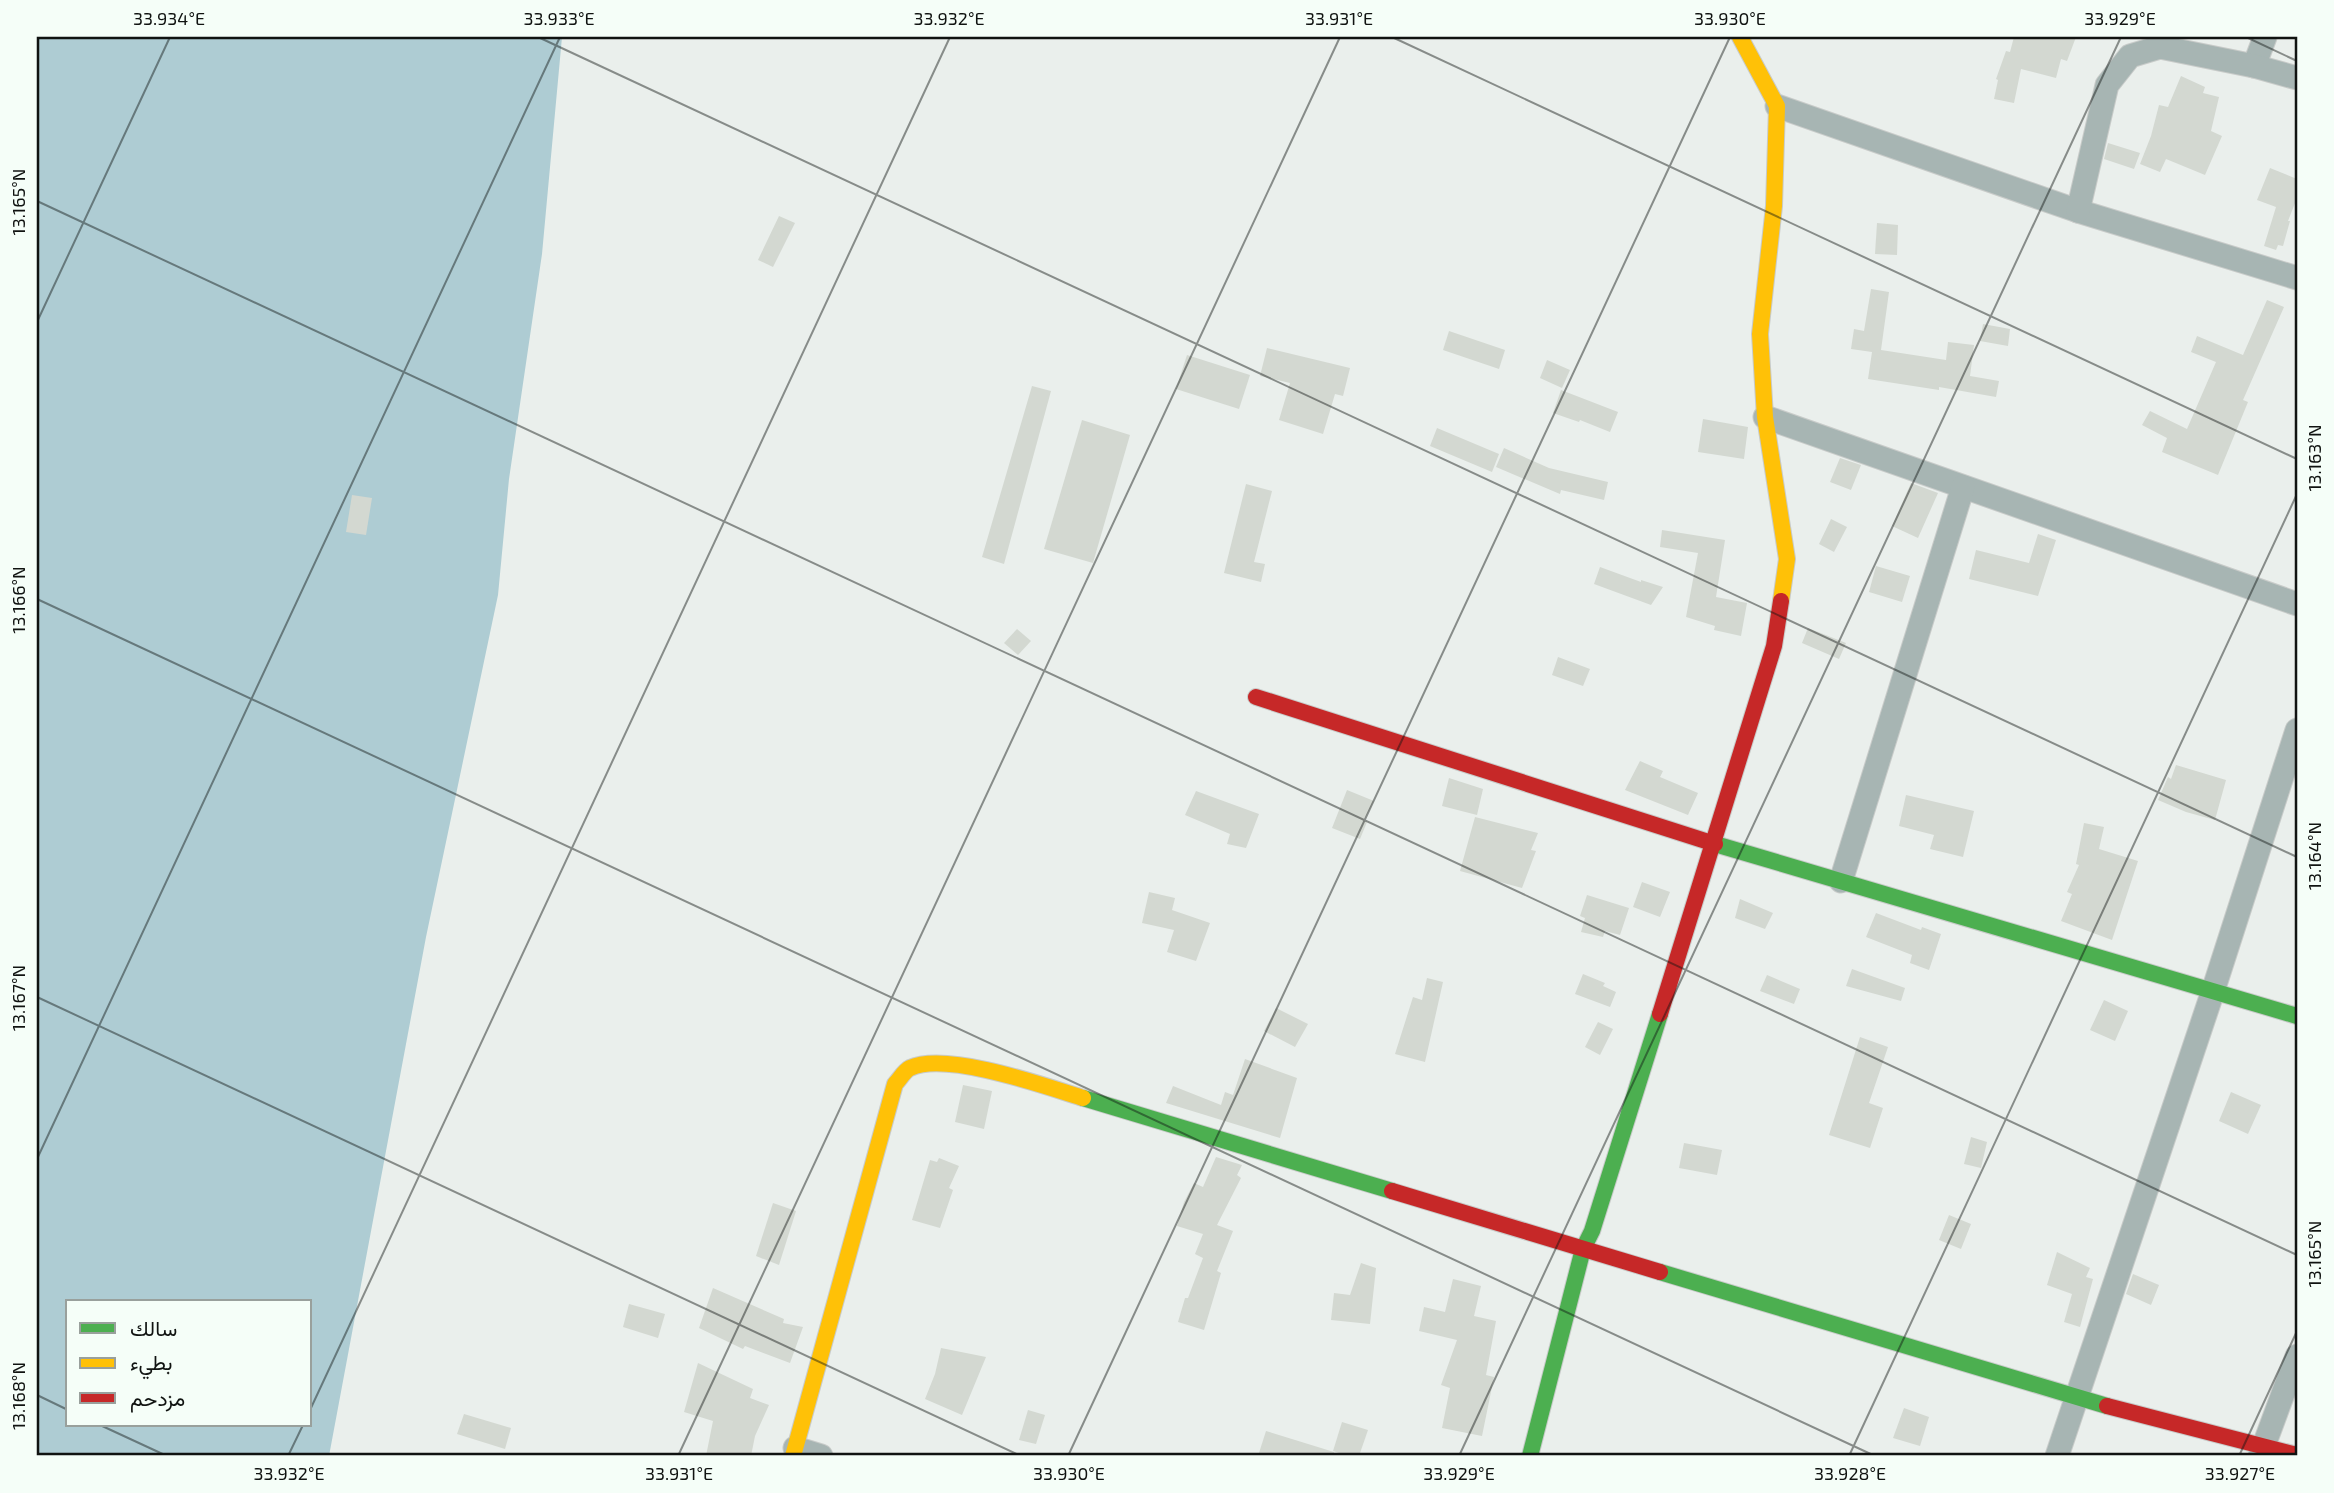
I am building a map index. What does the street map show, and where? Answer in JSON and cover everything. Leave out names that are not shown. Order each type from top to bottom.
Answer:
[{"type":"street","points":[[1530,1456],[1583,1249],[1596,1218],[1774,646],[1787,559],[1765,418],[1760,334],[1774,206],[1777,106],[1740,37]]},
{"type":"street","points":[[2253,66],[2265,37]]},
{"type":"street","points":[[2078,211],[2106,85],[2130,56],[2160,47],[2297,78]]},
{"type":"street","points":[[1777,106],[2078,211],[2297,278]]},
{"type":"street","points":[[1765,418],[2297,604]]},
{"type":"street","points":[[1841,881],[1963,487]]},
{"type":"street","points":[[1256,697],[1714,844],[2297,1016]]},
{"type":"street","points":[[2057,1456],[2213,991],[2297,730]]},
{"type":"street","points":[[821,1456],[794,1452],[895,1084],[907,1069],[924,1064],[983,1070],[1022,1079],[2075,1398],[2261,1452],[2297,1455]]},
{"type":"street","points":[[2261,1452],[2297,1356]]},
{"type":"water","points":[[37,37],[562,37],[542,254],[509,479],[498,595],[426,937],[329,1456],[37,1456]]},
{"type":"building","points":[[2014,37],[2076,37],[2067,61],[2061,59],[2056,78],[2021,69],[2014,103],[1994,99],[1996,79],[2006,51],[2010,52]]},
{"type":"building","points":[[2181,76],[2205,87],[2203,93],[2219,97],[2211,131],[2222,136],[2205,175],[2166,159],[2160,172],[2140,164],[2159,105],[2168,107]]},
{"type":"building","points":[[2108,143],[2140,153],[2134,169],[2104,159]]},
{"type":"building","points":[[2270,168],[2297,179],[2297,198],[2288,221],[2283,246],[2278,245],[2276,250],[2264,246],[2276,207],[2257,200]]},
{"type":"building","points":[[779,216],[795,223],[773,267],[758,260]]},
{"type":"building","points":[[1877,223],[1898,225],[1897,255],[1875,254]]},
{"type":"building","points":[[1871,289],[1889,292],[1881,350],[1946,360],[1948,342],[1974,345],[1970,376],[1999,381],[1996,397],[1868,379],[1872,352],[1851,349],[1854,329],[1864,331]]},
{"type":"building","points":[[2267,300],[2284,307],[2243,400],[2248,402],[2218,475],[2162,452],[2167,438],[2142,425],[2150,411],[2187,429],[2216,362],[2191,352],[2197,336],[2243,355]]},
{"type":"building","points":[[1983,324],[2010,329],[2008,346],[1980,341]]},
{"type":"building","points":[[1449,331],[1505,350],[1499,369],[1443,350]]},
{"type":"building","points":[[1267,348],[1350,368],[1343,396],[1335,394],[1323,434],[1279,420],[1290,383],[1260,376]]},
{"type":"building","points":[[1187,355],[1250,375],[1239,409],[1176,389]]},
{"type":"building","points":[[1547,360],[1570,370],[1562,388],[1540,378]]},
{"type":"building","points":[[1032,386],[1051,391],[1004,564],[982,557]]},
{"type":"building","points":[[1561,390],[1618,412],[1610,432],[1553,413]]},
{"type":"building","points":[[1703,419],[1748,427],[1744,459],[1698,452]]},
{"type":"building","points":[[1082,420],[1130,435],[1093,563],[1044,549]]},
{"type":"building","points":[[1437,428],[1499,454],[1492,472],[1430,446]]},
{"type":"building","points":[[1504,448],[1549,468],[1608,482],[1604,500],[1561,490],[1560,494],[1496,467]]},
{"type":"building","points":[[1840,458],[1861,465],[1851,490],[1830,482]]},
{"type":"building","points":[[1911,483],[1938,493],[1918,538],[1892,526]]},
{"type":"building","points":[[1246,484],[1272,491],[1254,562],[1265,564],[1261,582],[1224,573]]},
{"type":"building","points":[[352,495],[372,498],[366,535],[346,532]]},
{"type":"building","points":[[1831,519],[1847,527],[1834,552],[1819,544]]},
{"type":"building","points":[[1662,530],[1725,540],[1716,597],[1747,603],[1741,636],[1714,630],[1715,626],[1686,617],[1698,553],[1660,547]]},
{"type":"building","points":[[2038,534],[2056,540],[2038,596],[1969,579],[1976,550],[2029,563]]},
{"type":"building","points":[[1876,566],[1910,576],[1902,602],[1869,592]]},
{"type":"building","points":[[1600,567],[1663,587],[1651,605],[1594,584]]},
{"type":"building","points":[[1808,628],[1846,643],[1839,659],[1802,643]]},
{"type":"building","points":[[1017,629],[1031,641],[1018,655],[1004,643]]},
{"type":"building","points":[[1558,657],[1590,669],[1583,686],[1552,675]]},
{"type":"building","points":[[1640,761],[1663,771],[1660,777],[1698,793],[1688,815],[1625,790]]},
{"type":"building","points":[[2176,765],[2226,780],[2215,820],[2158,800]]},
{"type":"building","points":[[1449,778],[1483,789],[1477,815],[1442,806]]},
{"type":"building","points":[[1347,790],[1374,801],[1364,820],[1367,822],[1360,839],[1332,828]]},
{"type":"building","points":[[1196,791],[1259,814],[1246,848],[1227,844],[1230,834],[1185,815]]},
{"type":"building","points":[[1906,795],[1974,811],[1963,857],[1930,849],[1934,835],[1899,826]]},
{"type":"building","points":[[1475,817],[1538,833],[1531,850],[1536,851],[1522,888],[1460,871]]},
{"type":"building","points":[[2084,823],[2104,827],[2099,849],[2138,861],[2112,940],[2061,921],[2072,894],[2067,892],[2079,865],[2076,864]]},
{"type":"building","points":[[1642,882],[1670,892],[1660,917],[1633,907]]},
{"type":"building","points":[[1149,892],[1175,898],[1172,910],[1210,923],[1196,961],[1167,952],[1174,930],[1142,923]]},
{"type":"building","points":[[1587,895],[1629,908],[1620,935],[1605,931],[1603,937],[1581,932],[1585,918],[1580,916]]},
{"type":"building","points":[[1740,899],[1773,913],[1765,929],[1735,918]]},
{"type":"building","points":[[1876,913],[1921,930],[1922,927],[1941,934],[1929,970],[1910,963],[1912,955],[1866,937]]},
{"type":"building","points":[[1852,969],[1905,988],[1901,1001],[1846,986]]},
{"type":"building","points":[[1583,974],[1605,983],[1603,986],[1616,992],[1610,1007],[1575,994]]},
{"type":"building","points":[[1767,975],[1800,989],[1794,1004],[1760,991]]},
{"type":"building","points":[[1427,978],[1443,982],[1425,1062],[1395,1054],[1413,997],[1422,1000]]},
{"type":"building","points":[[2104,1000],[2128,1011],[2115,1041],[2090,1030]]},
{"type":"building","points":[[1276,1008],[1308,1024],[1295,1047],[1264,1031]]},
{"type":"building","points":[[1598,1022],[1613,1029],[1600,1055],[1585,1047]]},
{"type":"building","points":[[1860,1037],[1888,1047],[1869,1103],[1883,1108],[1870,1148],[1829,1135]]},
{"type":"building","points":[[1245,1059],[1297,1078],[1280,1138],[1166,1103],[1173,1086],[1221,1105],[1225,1092],[1233,1095]]},
{"type":"building","points":[[963,1085],[992,1091],[984,1129],[955,1122]]},
{"type":"building","points":[[2231,1092],[2261,1105],[2248,1134],[2219,1121]]},
{"type":"building","points":[[1971,1137],[1987,1142],[1981,1168],[1964,1164]]},
{"type":"building","points":[[1684,1143],[1722,1150],[1717,1175],[1679,1168]]},
{"type":"building","points":[[1216,1157],[1242,1165],[1237,1175],[1241,1178],[1217,1225],[1233,1231],[1217,1271],[1221,1273],[1204,1330],[1178,1322],[1185,1298],[1188,1298],[1203,1258],[1195,1254],[1203,1234],[1177,1226],[1184,1202],[1194,1183],[1203,1187]]},
{"type":"building","points":[[939,1158],[959,1166],[949,1188],[953,1190],[940,1228],[912,1220],[930,1160],[937,1162]]},
{"type":"building","points":[[773,1203],[796,1211],[779,1265],[756,1256]]},
{"type":"building","points":[[1949,1215],[1971,1224],[1961,1249],[1939,1240]]},
{"type":"building","points":[[2057,1252],[2090,1268],[2086,1277],[2093,1279],[2080,1327],[2064,1322],[2072,1294],[2047,1285]]},
{"type":"building","points":[[1361,1263],[1376,1268],[1370,1324],[1331,1320],[1334,1293],[1350,1295]]},
{"type":"building","points":[[2133,1274],[2159,1285],[2151,1305],[2126,1294]]},
{"type":"building","points":[[1453,1279],[1481,1286],[1474,1316],[1496,1321],[1486,1375],[1494,1377],[1482,1436],[1442,1428],[1450,1388],[1441,1385],[1457,1340],[1419,1331],[1424,1307],[1445,1312]]},
{"type":"building","points":[[713,1288],[784,1319],[783,1323],[803,1327],[790,1363],[745,1346],[743,1349],[699,1328]]},
{"type":"building","points":[[629,1304],[665,1314],[658,1338],[623,1327]]},
{"type":"building","points":[[941,1348],[986,1357],[962,1415],[925,1399]]},
{"type":"building","points":[[698,1363],[753,1389],[750,1398],[769,1405],[755,1436],[751,1456],[706,1456],[713,1421],[684,1412]]},
{"type":"building","points":[[1904,1408],[1929,1417],[1920,1446],[1893,1438]]},
{"type":"building","points":[[1028,1410],[1045,1415],[1036,1444],[1019,1440]]},
{"type":"building","points":[[464,1414],[511,1428],[505,1449],[457,1434]]},
{"type":"building","points":[[1342,1422],[1368,1430],[1359,1456],[1333,1451]]},
{"type":"building","points":[[1266,1431],[1334,1452],[1334,1456],[1258,1456]]},
{"type":"traffic: fast","points":[[1715,844],[2297,1016]]},
{"type":"traffic: fast","points":[[1530,1456],[1583,1249],[1592,1231],[1660,1014]]},
{"type":"traffic: fast","points":[[1083,1098],[1392,1191]]},
{"type":"traffic: fast","points":[[1660,1272],[2107,1406]]},
{"type":"traffic: slow","points":[[1740,37],[1777,106],[1774,206],[1760,334],[1765,417],[1787,559],[1781,601]]},
{"type":"traffic: slow","points":[[793,1456],[895,1084],[910,1068],[926,1064],[947,1064],[996,1072],[1083,1098]]},
{"type":"traffic: jam","points":[[1660,1014],[1774,646],[1781,601]]},
{"type":"traffic: jam","points":[[1256,697],[1715,844]]},
{"type":"traffic: jam","points":[[1392,1191],[1660,1272]]},
{"type":"traffic: jam","points":[[2107,1406],[2297,1455]]}]
